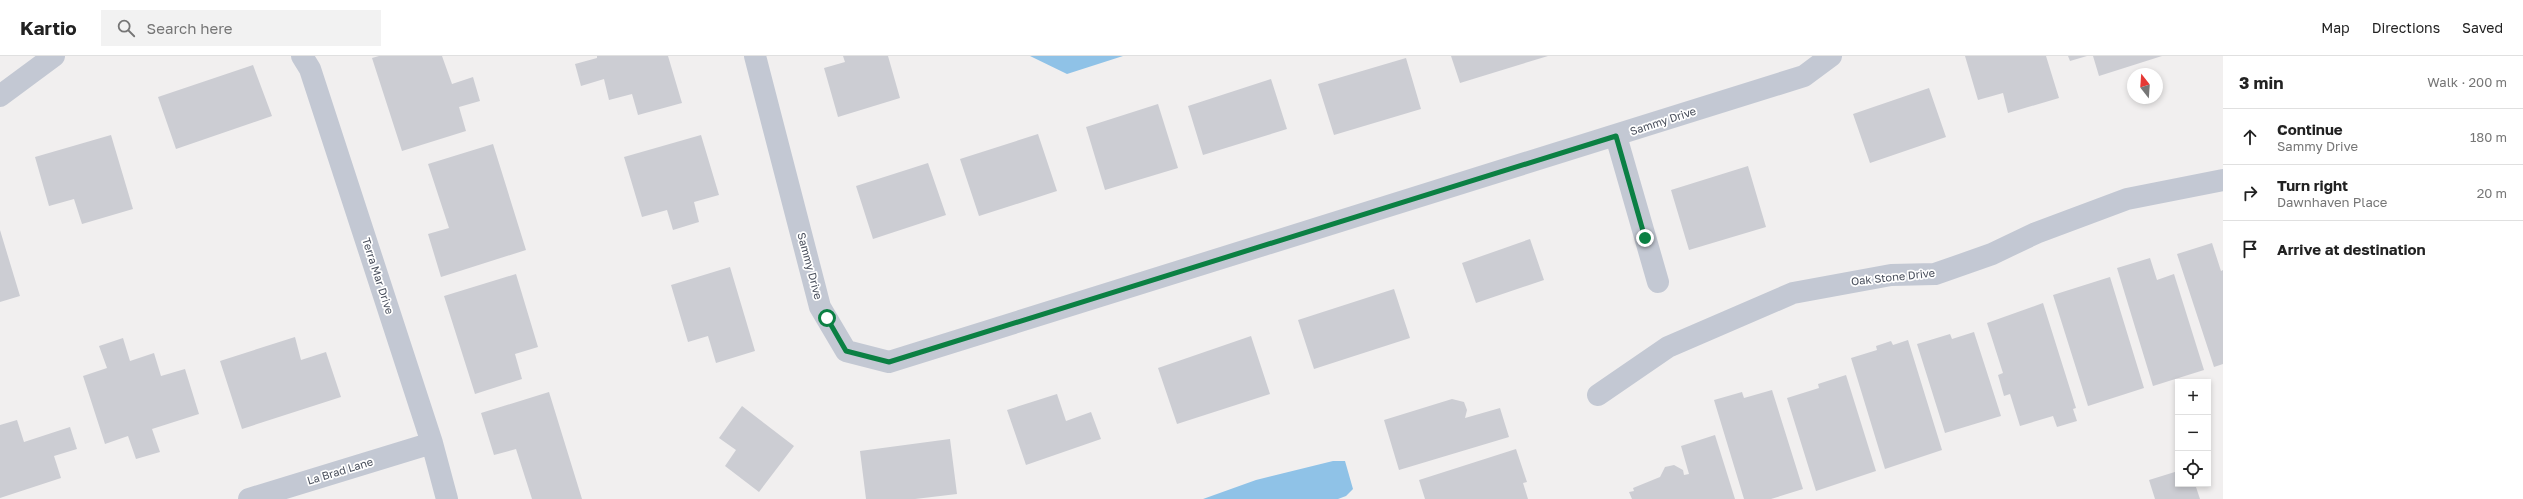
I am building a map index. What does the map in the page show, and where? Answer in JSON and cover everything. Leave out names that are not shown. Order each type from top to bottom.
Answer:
[{"type":"street","points":[[0,96],[54,56]]},
{"type":"street","name":"Terra Mar Drive","points":[[302,56],[310,69],[432,443],[447,499]]},
{"type":"street","name":"Sammy Drive","points":[[755,56],[820,307],[846,351],[889,362],[1804,76],[1831,56]]},
{"type":"street","points":[[1616,136],[1658,282]]},
{"type":"street","name":"Oak Stone Drive","points":[[1598,396],[1668,347],[1793,293],[1891,275],[1935,274],[1992,254],[2036,233],[2126,199],[2223,180]]},
{"type":"street","name":"La Brad Lane","points":[[249,499],[432,443]]},
{"type":"water","points":[[1030,56],[1123,56],[1067,74]]},
{"type":"water","points":[[1333,461],[1345,461],[1353,489],[1346,496],[1338,499],[1203,499],[1256,480]]},
{"type":"building","points":[[379,56],[442,56],[452,84],[473,77],[480,101],[459,107],[466,131],[402,151],[372,58]]},
{"type":"building","points":[[597,56],[668,56],[682,103],[638,115],[632,94],[609,100],[604,79],[581,86],[575,64],[597,58]]},
{"type":"building","points":[[843,56],[888,56],[900,98],[838,117],[824,68],[845,62]]},
{"type":"building","points":[[1451,56],[1548,56],[1460,83]]},
{"type":"building","points":[[1965,56],[2046,56],[2059,98],[2008,113],[2003,93],[1978,100]]},
{"type":"building","points":[[2068,56],[2087,56],[2070,61]]},
{"type":"building","points":[[2093,56],[2162,56],[2099,76]]},
{"type":"building","points":[[1406,58],[1421,109],[1334,135],[1318,84]]},
{"type":"building","points":[[253,65],[272,116],[176,149],[158,97]]},
{"type":"building","points":[[1271,79],[1287,129],[1203,155],[1188,106]]},
{"type":"building","points":[[1929,88],[1946,137],[1870,163],[1853,114]]},
{"type":"building","points":[[1158,104],[1178,168],[1105,190],[1086,127]]},
{"type":"building","points":[[1038,134],[1057,191],[979,216],[960,159]]},
{"type":"building","points":[[111,135],[133,209],[82,224],[74,199],[49,206],[35,157]]},
{"type":"building","points":[[701,135],[719,195],[694,202],[699,222],[673,230],[667,210],[642,217],[624,157]]},
{"type":"building","points":[[493,144],[526,250],[441,277],[428,234],[449,228],[428,164]]},
{"type":"building","points":[[928,163],[946,215],[873,239],[856,186]]},
{"type":"building","points":[[1748,166],[1766,227],[1689,250],[1671,190]]},
{"type":"building","points":[[0,230],[20,296],[0,302]]},
{"type":"building","points":[[1530,239],[1544,280],[1476,303],[1462,263]]},
{"type":"building","points":[[2212,243],[2221,271],[2223,270],[2223,364],[2214,367],[2177,254]]},
{"type":"building","points":[[2150,258],[2157,280],[2174,274],[2204,370],[2153,386],[2117,268]]},
{"type":"building","points":[[730,267],[755,351],[716,363],[708,336],[688,342],[671,285]]},
{"type":"building","points":[[516,274],[538,347],[515,354],[522,379],[475,394],[444,296]]},
{"type":"building","points":[[2110,277],[2144,388],[2088,406],[2053,295]]},
{"type":"building","points":[[1394,289],[1410,338],[1314,369],[1298,320]]},
{"type":"building","points":[[2043,303],[2076,408],[2073,409],[2077,421],[2057,427],[2053,416],[2020,426],[2010,394],[2004,396],[1998,375],[2003,373],[1987,323]]},
{"type":"building","points":[[1974,332],[2001,416],[1945,433],[1917,344],[1950,334],[1952,339]]},
{"type":"building","points":[[1251,336],[1270,394],[1177,424],[1158,368]]},
{"type":"building","points":[[295,337],[301,360],[326,352],[341,397],[242,429],[220,361]]},
{"type":"building","points":[[123,338],[130,361],[154,353],[161,376],[185,369],[199,414],[152,429],[160,452],[136,459],[128,436],[105,444],[83,376],[107,368],[99,346]]},
{"type":"building","points":[[1908,340],[1942,450],[1885,469],[1851,358],[1877,350],[1876,346],[1891,341],[1893,345]]},
{"type":"building","points":[[1846,375],[1876,471],[1816,491],[1787,398],[1819,388],[1818,384]]},
{"type":"building","points":[[1772,390],[1803,489],[1771,499],[1744,499],[1714,400],[1742,392],[1744,398]]},
{"type":"building","points":[[549,392],[582,499],[532,499],[516,449],[494,455],[481,413]]},
{"type":"building","points":[[1057,394],[1066,421],[1091,412],[1101,439],[1026,465],[1007,410]]},
{"type":"building","points":[[1452,399],[1464,402],[1467,410],[1465,418],[1500,408],[1509,437],[1399,470],[1384,420]]},
{"type":"building","points":[[742,406],[794,446],[759,492],[725,466],[736,450],[719,438]]},
{"type":"building","points":[[17,420],[24,442],[70,427],[77,449],[54,456],[61,478],[0,498],[0,425]]},
{"type":"building","points":[[1715,435],[1735,499],[1632,499],[1629,492],[1634,491],[1633,488],[1660,477],[1665,467],[1674,465],[1683,470],[1684,475],[1689,474],[1681,446]]},
{"type":"building","points":[[950,439],[957,494],[915,499],[866,499],[860,451]]},
{"type":"building","points":[[1516,449],[1527,482],[1523,483],[1528,499],[1425,499],[1419,480]]},
{"type":"building","points":[[2175,472],[2175,487],[2196,487],[2200,499],[2155,499],[2149,480]]},
{"type":"route","points":[[827,318],[846,351],[889,362],[1616,136],[1645,238]]}]
